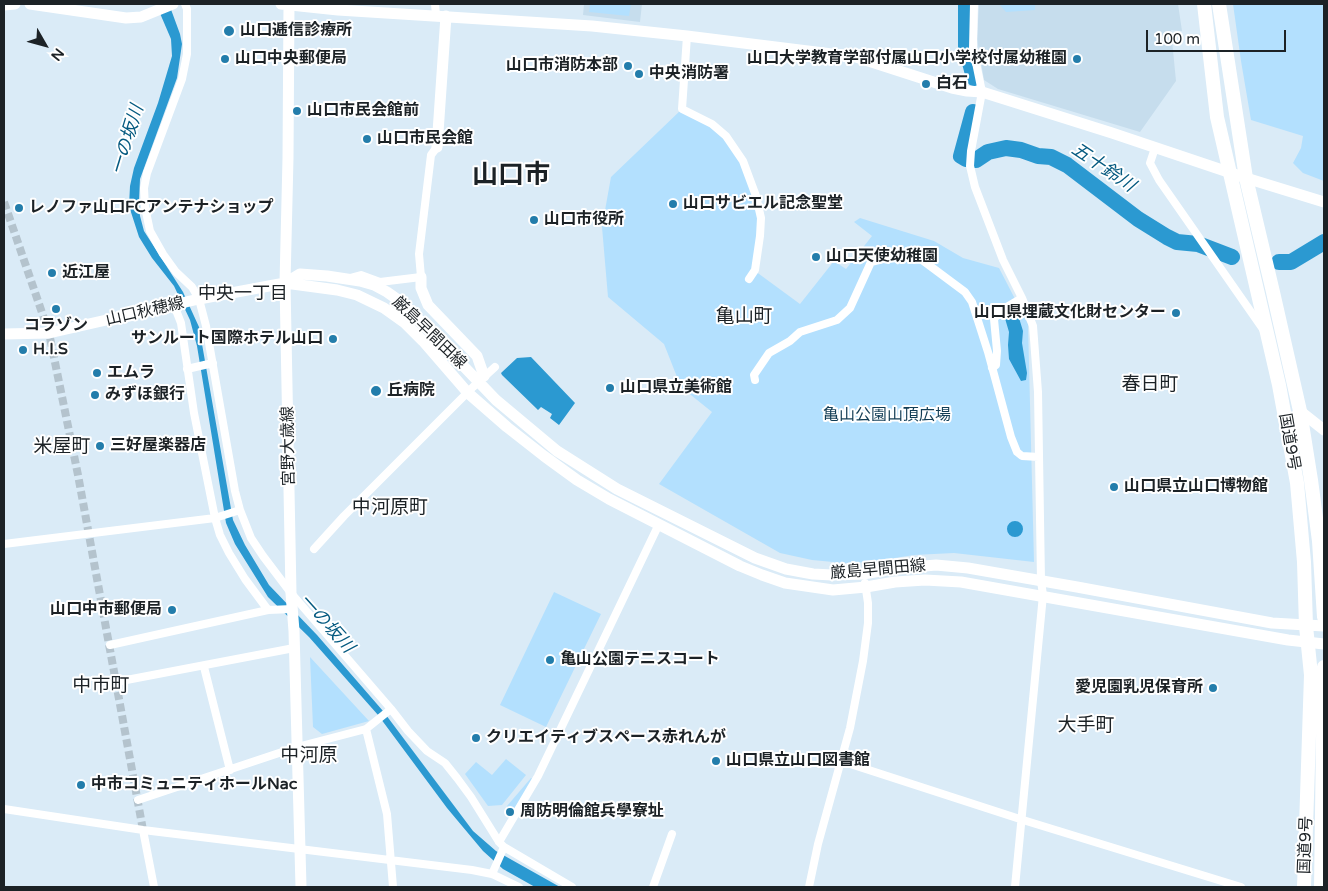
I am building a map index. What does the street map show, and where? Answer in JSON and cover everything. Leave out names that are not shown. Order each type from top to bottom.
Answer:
[{"type":"highway","name":"国道9号","points":[[1204,4],[1217,117],[1279,385],[1297,483],[1304,562],[1310,674],[1304,887]]},
{"type":"highway","name":"国道9号","points":[[1219,4],[1246,178],[1300,411],[1318,533],[1324,616]]},
{"type":"highway","name":"国道9号","points":[[1321,887],[1324,667]]},
{"type":"main road","points":[[4,5],[15,4]]},
{"type":"main road","points":[[30,4],[126,18],[140,17],[173,4]]},
{"type":"main road","points":[[286,4],[338,10],[439,12],[592,26],[856,57],[952,88],[982,92],[1324,202]]},
{"type":"main road","name":"宮野大歳線","points":[[286,4],[288,158],[285,283],[292,609],[301,887]]},
{"type":"main road","points":[[437,147],[439,12]]},
{"type":"main road","name":"厳島早間田線","points":[[285,283],[300,274],[346,279],[374,285],[404,304],[530,430],[557,451],[588,472],[617,488],[755,558],[786,569],[813,574],[863,574],[936,565],[968,568],[1272,623],[1324,626]]},
{"type":"main road","points":[[421,277],[421,288],[428,305],[477,356],[481,379]]},
{"type":"main road","name":"山口秋穂線","points":[[4,334],[49,333],[199,299],[285,283]]},
{"type":"main road","name":"厳島早間田線","points":[[285,283],[337,290],[357,295],[384,308],[405,323],[423,341],[468,393],[507,427],[571,475],[609,499],[740,566],[786,583],[833,590],[925,580],[961,582],[1307,643],[1324,644]]},
{"type":"main road","points":[[1300,411],[1324,430]]},
{"type":"street","points":[[185,4],[187,8],[187,54],[182,79],[147,173],[144,188],[145,207],[150,231],[163,254],[176,272],[192,287],[199,299],[206,326],[210,364],[240,510],[251,538],[262,556],[292,593],[408,731],[427,751],[445,763],[471,796],[501,847],[572,887]]},
{"type":"street","points":[[974,4],[973,48],[982,92],[970,166],[975,187],[1003,260],[1022,298],[1033,326],[1038,392],[1041,581],[1043,595],[1023,820],[1015,887]]},
{"type":"street","points":[[687,36],[682,109],[712,124],[726,136],[743,161],[760,210],[759,244],[755,270],[749,279]]},
{"type":"street","points":[[346,279],[360,275],[380,282],[421,277],[419,254],[431,154],[437,147]]},
{"type":"street","points":[[1155,148],[1150,163],[1158,180],[1266,334]]},
{"type":"street","points":[[755,380],[754,376],[759,366],[769,353],[800,332],[837,320],[850,308],[871,262],[880,258],[903,255],[918,257],[965,292],[972,302],[1010,437],[1017,452],[1022,456],[1039,457]]},
{"type":"street","points":[[992,368],[996,365],[997,352],[994,319],[1000,311],[1022,298]]},
{"type":"street","points":[[174,305],[181,323],[192,368],[194,413],[220,535],[245,579],[268,610]]},
{"type":"street","points":[[192,368],[210,364]]},
{"type":"street","points":[[314,549],[344,516],[495,367]]},
{"type":"street","points":[[4,544],[217,517],[240,510]]},
{"type":"street","points":[[493,872],[501,847],[538,776],[659,524]]},
{"type":"street","points":[[809,887],[818,844],[841,761],[867,641],[868,603],[863,574]]},
{"type":"street","points":[[110,645],[268,610],[292,609]]},
{"type":"street","points":[[116,682],[204,667],[294,648]]},
{"type":"street","points":[[204,667],[230,770]]},
{"type":"street","points":[[138,800],[297,747],[366,729],[390,710]]},
{"type":"street","points":[[366,729],[387,814],[393,887]]},
{"type":"street","points":[[841,761],[1023,820],[1241,887]]},
{"type":"street","points":[[4,809],[143,830],[493,872],[519,887]]},
{"type":"street","points":[[143,830],[154,887]]},
{"type":"street","points":[[652,887],[672,834]]},
{"type":"shaded area","points":[[584,4],[642,4],[640,22],[583,15]]},
{"type":"shaded area","name":"山口大学教育学部付属山口小学校付属幼稚園","points":[[979,4],[1178,4],[1182,31],[1171,30],[1176,81],[1140,132],[998,89],[984,80],[977,39]]},
{"type":"green space","points":[[590,4],[631,4],[629,16],[589,12]]},
{"type":"green space","points":[[999,4],[1035,4],[1035,10],[1006,12]]},
{"type":"green space","points":[[1233,4],[1324,4],[1324,181],[1303,173],[1293,163],[1301,148],[1303,136],[1251,120]]},
{"type":"green space","name":"亀山公園山頂広場","points":[[682,109],[712,124],[743,161],[761,218],[755,271],[800,304],[834,261],[846,269],[872,236],[854,222],[860,218],[934,241],[963,258],[999,268],[1028,324],[1034,562],[954,553],[914,555],[869,562],[844,563],[812,560],[780,553],[659,484],[712,412],[681,387],[664,344],[608,297],[602,227],[611,177]]},
{"type":"green space","name":"亀山公園テニスコート","points":[[554,592],[601,614],[546,727],[500,705]]},
{"type":"green space","points":[[310,657],[369,721],[322,734],[313,727]]},
{"type":"green space","points":[[506,759],[526,775],[502,805],[488,806],[465,774],[476,762],[492,775]]},
{"type":"green space","points":[[531,778],[533,779],[508,819],[507,806]]},
{"type":"water","points":[[156,4],[169,4],[182,44],[177,78],[140,179],[140,216],[144,231],[183,292],[199,327],[233,520],[245,545],[269,585],[317,635],[383,711],[473,831],[496,851],[560,887],[535,887],[503,869],[483,851],[447,808],[378,715],[309,637],[268,597],[235,544],[226,523],[197,346],[190,320],[174,286],[152,258],[139,237],[129,206],[130,186],[134,168],[158,103],[172,56],[171,39]]},
{"type":"water","points":[[1011,311],[1016,313],[1019,318],[1023,331],[1022,343],[1027,373],[1026,380],[1021,381],[1009,359],[1009,332],[1004,315]]},
{"type":"water","points":[[531,357],[575,403],[559,425],[550,418],[552,414],[541,407],[538,410],[501,373],[517,358]]},
{"type":"water","points":[[1015,521],[1021,523],[1023,529],[1021,535],[1015,537],[1009,535],[1007,529],[1009,523]]},
{"type":"waterway","name":"五十鈴川","points":[[966,4],[966,47],[974,78]]},
{"type":"waterway","name":"五十鈴川","points":[[973,112],[961,156],[966,159],[976,160],[988,152],[1006,148],[1021,150],[1038,156],[1051,157],[1067,165],[1138,219],[1167,237],[1177,242],[1198,244],[1232,257]]},
{"type":"waterway","name":"五十鈴川","points":[[1279,262],[1291,262],[1324,242]]},
{"type":"tunnel","points":[[4,202],[49,333],[78,475],[143,830]]},
{"type":"place","name":"山口逓信診療所","points":[[229,31]]},
{"type":"place","name":"山口中央郵便局","points":[[225,59]]},
{"type":"place","name":"山口大学教育学部付属山口小学校付属幼稚園","points":[[1077,59]]},
{"type":"place","name":"山口市消防本部","points":[[628,66]]},
{"type":"place","name":"中央消防署","points":[[639,74]]},
{"type":"place","name":"白石","points":[[926,84]]},
{"type":"place","name":"山口市民会館前","points":[[297,111]]},
{"type":"place","name":"山口市民会館","points":[[367,139]]},
{"type":"place","name":"山口サビエル記念聖堂","points":[[673,204]]},
{"type":"place","name":"レノファ山口FCアンテナショップ","points":[[19,208]]},
{"type":"place","name":"山口市役所","points":[[534,220]]},
{"type":"place","name":"山口天使幼稚園","points":[[816,257]]},
{"type":"place","name":"近江屋","points":[[52,273]]},
{"type":"place","name":"コラゾン","points":[[56,309]]},
{"type":"place","name":"山口県埋蔵文化財センター","points":[[1176,313]]},
{"type":"place","name":"サンルート国際ホテル山口","points":[[333,339]]},
{"type":"place","name":"H.I.S","points":[[23,350]]},
{"type":"place","name":"エムラ","points":[[97,373]]},
{"type":"place","name":"山口県立美術館","points":[[610,388]]},
{"type":"place","name":"丘病院","points":[[376,391]]},
{"type":"place","name":"みずほ銀行","points":[[95,395]]},
{"type":"place","name":"三好屋楽器店","points":[[100,446]]},
{"type":"place","name":"山口県立山口博物館","points":[[1114,487]]},
{"type":"place","name":"山口中市郵便局","points":[[172,610]]},
{"type":"place","name":"亀山公園テニスコート","points":[[550,660]]},
{"type":"place","name":"愛児園乳児保育所","points":[[1213,688]]},
{"type":"place","name":"クリエイティブスペース赤れんが","points":[[476,738]]},
{"type":"place","name":"山口県立山口図書館","points":[[716,761]]},
{"type":"place","name":"中市コミュニティホールNac","points":[[81,785]]},
{"type":"place","name":"周防明倫館兵學寮址","points":[[510,812]]},
{"type":"district","name":"山口市","points":[[511,176]]},
{"type":"district","name":"中央一丁目","points":[[243,294]]},
{"type":"district","name":"亀山町","points":[[744,317]]},
{"type":"district","name":"春日町","points":[[1150,385]]},
{"type":"district","name":"米屋町","points":[[62,447]]},
{"type":"district","name":"中河原町","points":[[390,508]]},
{"type":"district","name":"中市町","points":[[101,686]]},
{"type":"district","name":"大手町","points":[[1086,726]]},
{"type":"district","name":"中河原","points":[[309,756]]},
{"type":"water label","name":"一の坂川","points":[[128,140]]},
{"type":"water label","name":"一の坂川","points":[[326,624]]}]
